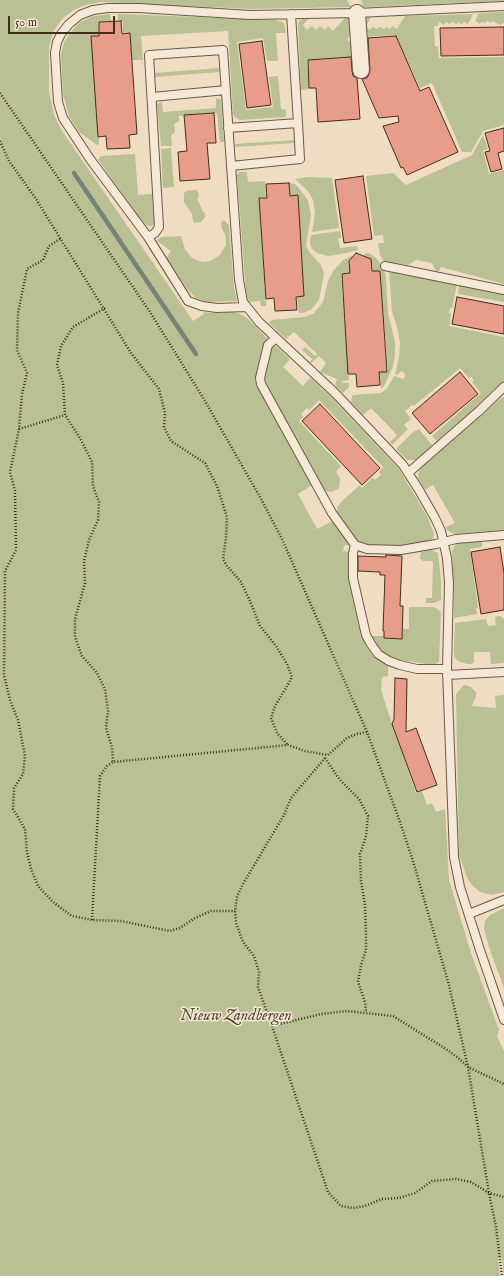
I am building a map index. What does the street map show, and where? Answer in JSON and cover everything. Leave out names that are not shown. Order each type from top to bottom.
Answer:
[{"type":"street","points":[[357,13],[361,70]]},
{"type":"lane","points":[[246,307],[217,308],[188,302],[148,237],[90,159],[63,118],[58,102],[55,53],[57,42],[69,24],[80,15],[93,10],[108,8],[250,14],[291,14],[357,13],[504,6]]},
{"type":"lane","points":[[231,166],[300,159],[291,14]]},
{"type":"lane","points":[[148,237],[155,233],[159,227],[149,55],[223,50],[239,280],[242,302],[259,322],[336,393],[403,466],[435,518],[440,531],[447,558],[449,583],[447,672],[454,856],[460,887],[504,1020]]},
{"type":"lane","points":[[152,97],[226,90]]},
{"type":"lane","points":[[228,128],[298,123]]},
{"type":"lane","points":[[385,266],[504,290]]},
{"type":"lane","points":[[276,338],[268,345],[260,378],[261,384],[332,513],[355,545],[366,549],[401,550],[456,539],[504,535]]},
{"type":"lane","points":[[408,473],[504,387]]},
{"type":"lane","points":[[355,545],[353,552],[353,578],[366,636],[378,654],[389,661],[417,669],[447,672],[504,672]]},
{"type":"lane","points":[[469,914],[504,900]]},
{"type":"path","points":[[0,93],[150,312],[209,408],[260,497],[282,539],[367,732],[400,822],[426,901],[449,985],[468,1067],[496,1227],[502,1276]]},
{"type":"path","points":[[0,141],[9,161],[36,199],[132,353],[159,389],[165,413],[164,427],[171,441],[204,463],[217,486],[227,517],[223,558],[227,566],[241,582],[260,626],[276,646],[287,664],[292,677],[275,706],[271,718],[277,733],[288,745]]},
{"type":"path","points":[[60,239],[49,246],[43,260],[27,269],[18,313],[17,350],[27,373],[22,394],[20,429],[10,472],[15,491],[16,550],[5,571],[4,675],[10,700],[18,720],[26,756],[23,774],[14,788],[13,809],[24,829],[31,869],[38,886],[53,902],[72,916],[92,920],[121,921],[170,931],[180,928],[195,918],[211,911],[235,911]]},
{"type":"path","points":[[105,308],[73,327],[61,346],[57,365],[63,383],[65,415],[80,438],[92,462],[93,486],[99,502],[98,520],[89,540],[84,561],[85,583],[75,619],[75,637],[82,656],[97,674],[105,689],[108,711],[106,728],[112,747],[113,762]]},
{"type":"path","points":[[20,429],[65,415]]},
{"type":"path","points":[[367,732],[347,738],[325,758],[291,798],[284,815],[243,884],[235,911],[236,923],[243,942],[254,956],[259,972],[258,987],[328,1192],[341,1206],[353,1208],[365,1206],[382,1199],[399,1198],[415,1193],[432,1181],[456,1178],[472,1182],[489,1193],[504,1197]]},
{"type":"path","points":[[92,920],[100,776],[107,766],[113,762],[288,745],[305,751],[328,755]]},
{"type":"path","points":[[325,758],[340,780],[359,799],[368,816],[366,836],[360,854],[361,881],[365,905],[366,950],[361,965],[358,982],[365,1002],[366,1012]]},
{"type":"path","points":[[272,1026],[321,1014],[347,1011],[393,1016],[446,1049],[468,1067],[504,1084]]},
{"type":"green space","name":"Nieuw Zandbergen","points":[[0,0],[347,0],[351,7],[251,9],[101,2],[86,5],[74,10],[63,18],[54,30],[49,46],[49,92],[54,115],[62,131],[193,321],[204,314],[203,312],[238,313],[248,319],[268,339],[265,342],[255,381],[312,485],[298,494],[317,529],[333,521],[350,543],[349,545],[344,546],[343,551],[350,552],[354,598],[365,644],[373,656],[388,664],[388,676],[382,677],[381,690],[416,793],[422,791],[427,805],[432,803],[436,812],[445,809],[449,880],[471,953],[499,1030],[497,1036],[504,1051],[504,1276],[502,1258],[498,1258],[500,1276],[0,1276]]},
{"type":"green space","points":[[361,0],[504,0],[504,1],[364,7]]},
{"type":"green space","points":[[504,12],[504,23],[500,25],[492,21],[491,23],[487,21],[485,23],[481,22],[480,24],[475,21],[479,13]]},
{"type":"green space","points":[[110,14],[111,21],[98,22],[99,35],[91,36],[99,144],[97,145],[79,132],[69,116],[63,94],[61,54],[64,42],[79,23],[93,16]]},
{"type":"green space","points":[[118,14],[275,20],[282,22],[286,33],[276,33],[278,61],[267,61],[263,38],[237,42],[246,110],[273,107],[269,77],[278,76],[281,109],[286,110],[286,117],[240,120],[235,117],[233,114],[228,31],[141,36],[143,60],[132,60],[130,33],[123,33],[123,22],[118,20]]},
{"type":"green space","points":[[473,14],[468,24],[464,22],[462,24],[458,22],[457,24],[452,22],[450,24],[446,22],[444,25],[439,22],[438,26],[434,26],[435,46],[438,47],[439,58],[504,57],[504,125],[483,131],[471,152],[462,152],[432,83],[420,88],[396,35],[364,37],[363,17],[371,17],[366,26],[370,30],[372,27],[384,29],[386,27],[390,29],[392,26],[397,29],[405,16]]},
{"type":"green space","points":[[309,18],[303,25],[307,30],[312,26],[316,30],[320,26],[325,30],[328,26],[333,31],[345,18],[353,18],[354,37],[348,37],[348,41],[354,41],[355,75],[351,76],[349,57],[307,60],[309,89],[301,90],[298,24],[300,20]]},
{"type":"green space","points":[[219,68],[219,72],[155,77],[155,73]]},
{"type":"green space","points":[[216,98],[221,100],[224,142],[220,142],[217,113],[179,116],[179,121],[174,124],[175,132],[171,136],[172,146],[161,146],[158,103],[162,102],[163,112],[216,108]]},
{"type":"green space","points":[[483,135],[488,149],[483,150],[489,174],[504,170],[504,284],[441,267],[439,271],[436,271],[432,263],[416,260],[408,265],[384,261],[380,255],[378,243],[384,243],[383,235],[374,236],[366,176],[394,173],[406,185],[472,155]]},
{"type":"green space","points":[[294,140],[294,143],[235,147],[235,144]]},
{"type":"green space","points":[[171,148],[174,187],[163,188],[161,149]]},
{"type":"green space","points":[[135,154],[138,195],[152,194],[154,225],[151,226],[143,225],[98,159],[101,156]]},
{"type":"green space","points":[[240,172],[247,172],[248,182],[265,181],[266,197],[259,198],[266,306],[261,306],[260,301],[249,302],[246,292],[237,175]]},
{"type":"green space","points":[[308,177],[332,178],[339,228],[312,232],[315,213],[313,200],[308,191],[295,179]]},
{"type":"green space","points":[[289,183],[295,184],[308,200],[311,215],[306,246],[321,265],[324,274],[319,300],[312,309],[303,313],[299,313],[297,296],[304,296],[298,195],[290,196]]},
{"type":"green space","points":[[186,191],[198,191],[199,197],[197,198],[203,212],[205,213],[205,217],[201,222],[195,223],[193,221],[192,214],[184,202],[184,193]]},
{"type":"green space","points":[[224,220],[229,225],[234,289],[237,301],[207,302],[196,298],[188,290],[166,259],[171,251],[157,241],[162,237],[181,236],[185,249],[192,258],[205,262],[210,261],[220,255],[226,245],[225,234],[222,229],[221,222]]},
{"type":"green space","points":[[340,231],[341,238],[338,238],[340,248],[357,246],[358,250],[328,256],[317,253],[312,249],[310,243],[311,235]]},
{"type":"green space","points":[[369,253],[376,258],[384,269],[386,277],[388,313],[395,342],[395,356],[392,369],[381,389],[380,374],[378,372],[388,371],[380,271],[373,271],[371,258],[364,258],[364,254]]},
{"type":"green space","points":[[360,255],[361,258],[349,260],[349,271],[351,273],[341,274],[349,380],[343,381],[342,383],[349,383],[349,387],[343,393],[335,385],[337,379],[320,372],[326,363],[319,356],[311,363],[310,362],[312,359],[302,350],[305,347],[315,356],[317,354],[294,332],[286,339],[269,323],[272,320],[304,317],[313,314],[323,302],[328,281],[333,271],[343,260],[352,256]]},
{"type":"green space","points":[[389,271],[457,285],[452,308],[450,308],[449,313],[451,313],[449,326],[504,337],[504,382],[437,441],[432,436],[481,393],[472,382],[474,380],[471,377],[469,378],[460,368],[414,406],[412,405],[405,411],[411,419],[404,425],[408,429],[392,445],[390,442],[397,435],[371,408],[363,415],[351,402],[353,395],[381,393],[387,389],[394,376],[403,379],[405,377],[405,374],[402,371],[398,375],[395,374],[399,358],[400,344],[392,311]]},
{"type":"green space","points":[[459,285],[504,294],[504,302],[458,294]]},
{"type":"green space","points":[[276,346],[290,359],[283,367],[303,386],[310,378],[314,381],[399,469],[427,516],[434,534],[431,541],[402,545],[363,545],[357,542],[338,516],[337,509],[343,500],[360,485],[362,488],[372,478],[375,480],[381,475],[379,472],[383,467],[319,400],[309,410],[307,408],[301,414],[303,417],[299,421],[341,466],[336,471],[340,479],[339,488],[330,492],[323,490],[264,383],[263,376],[271,348]]},
{"type":"green space","points":[[504,397],[504,530],[454,534],[447,530],[446,527],[455,523],[433,485],[425,490],[418,478],[419,470]]},
{"type":"green space","points":[[419,429],[432,445],[416,460],[407,460],[396,449],[413,432]]},
{"type":"green space","points":[[482,541],[482,547],[470,549],[478,608],[476,608],[477,614],[454,618],[452,551],[456,543]]},
{"type":"green space","points":[[431,550],[438,553],[441,581],[441,600],[434,603],[426,603],[426,598],[432,598],[433,561],[423,561],[420,558],[421,552]]},
{"type":"green space","points":[[409,607],[434,607],[441,612],[439,662],[433,665],[402,660],[386,654],[380,650],[372,636],[402,639],[403,629],[409,629]]},
{"type":"green space","points":[[500,616],[504,619],[504,663],[491,664],[490,652],[474,652],[474,662],[472,664],[458,661],[455,658],[455,623],[486,619],[488,626],[496,625],[495,617]]},
{"type":"green space","points":[[464,685],[471,687],[476,692],[472,706],[496,708],[495,696],[504,695],[504,892],[492,895],[480,892],[468,880],[459,855],[456,694]]},
{"type":"green space","points":[[504,908],[504,988],[484,929],[485,921],[490,915]]},
{"type":"building","points":[[121,21],[122,34],[130,33],[137,134],[129,135],[130,148],[107,149],[106,136],[98,137],[91,36],[99,36],[99,22]]},
{"type":"building","points":[[504,27],[504,55],[441,56],[440,28]]},
{"type":"building","points":[[396,36],[420,91],[429,87],[458,152],[407,175],[403,167],[401,168],[383,126],[399,122],[398,116],[379,118],[362,79],[367,78],[370,70],[368,38]]},
{"type":"building","points":[[262,41],[271,105],[247,108],[239,44]]},
{"type":"building","points":[[351,57],[353,76],[357,78],[360,119],[318,122],[316,88],[309,88],[308,60]]},
{"type":"building","points":[[214,113],[216,143],[207,143],[210,179],[180,181],[178,152],[187,151],[184,115]]},
{"type":"building","points":[[504,128],[504,151],[498,153],[502,169],[491,172],[485,152],[490,151],[485,133]]},
{"type":"building","points":[[363,176],[372,239],[344,243],[335,180]]},
{"type":"building","points":[[289,183],[290,196],[298,195],[304,296],[296,297],[297,310],[275,311],[274,298],[266,299],[259,198],[267,198],[266,184]]},
{"type":"building","points":[[356,253],[371,259],[372,271],[380,271],[387,372],[379,372],[380,385],[357,387],[356,374],[348,374],[342,274],[350,273],[349,261]]},
{"type":"building","points":[[457,297],[504,306],[504,334],[452,324]]},
{"type":"building","points":[[460,372],[478,394],[430,434],[412,413]]},
{"type":"building","points":[[320,404],[380,468],[362,485],[302,421]]},
{"type":"building","points":[[500,547],[504,573],[504,610],[481,614],[471,552]]},
{"type":"building","points":[[386,555],[402,556],[400,606],[403,606],[402,639],[384,638],[385,575],[380,575],[380,572],[358,571],[358,556],[386,557]]},
{"type":"building","points":[[395,678],[407,679],[406,732],[416,728],[437,785],[417,792],[392,724],[394,719]]},
{"type":"waterway","points":[[74,173],[196,354]]}]
